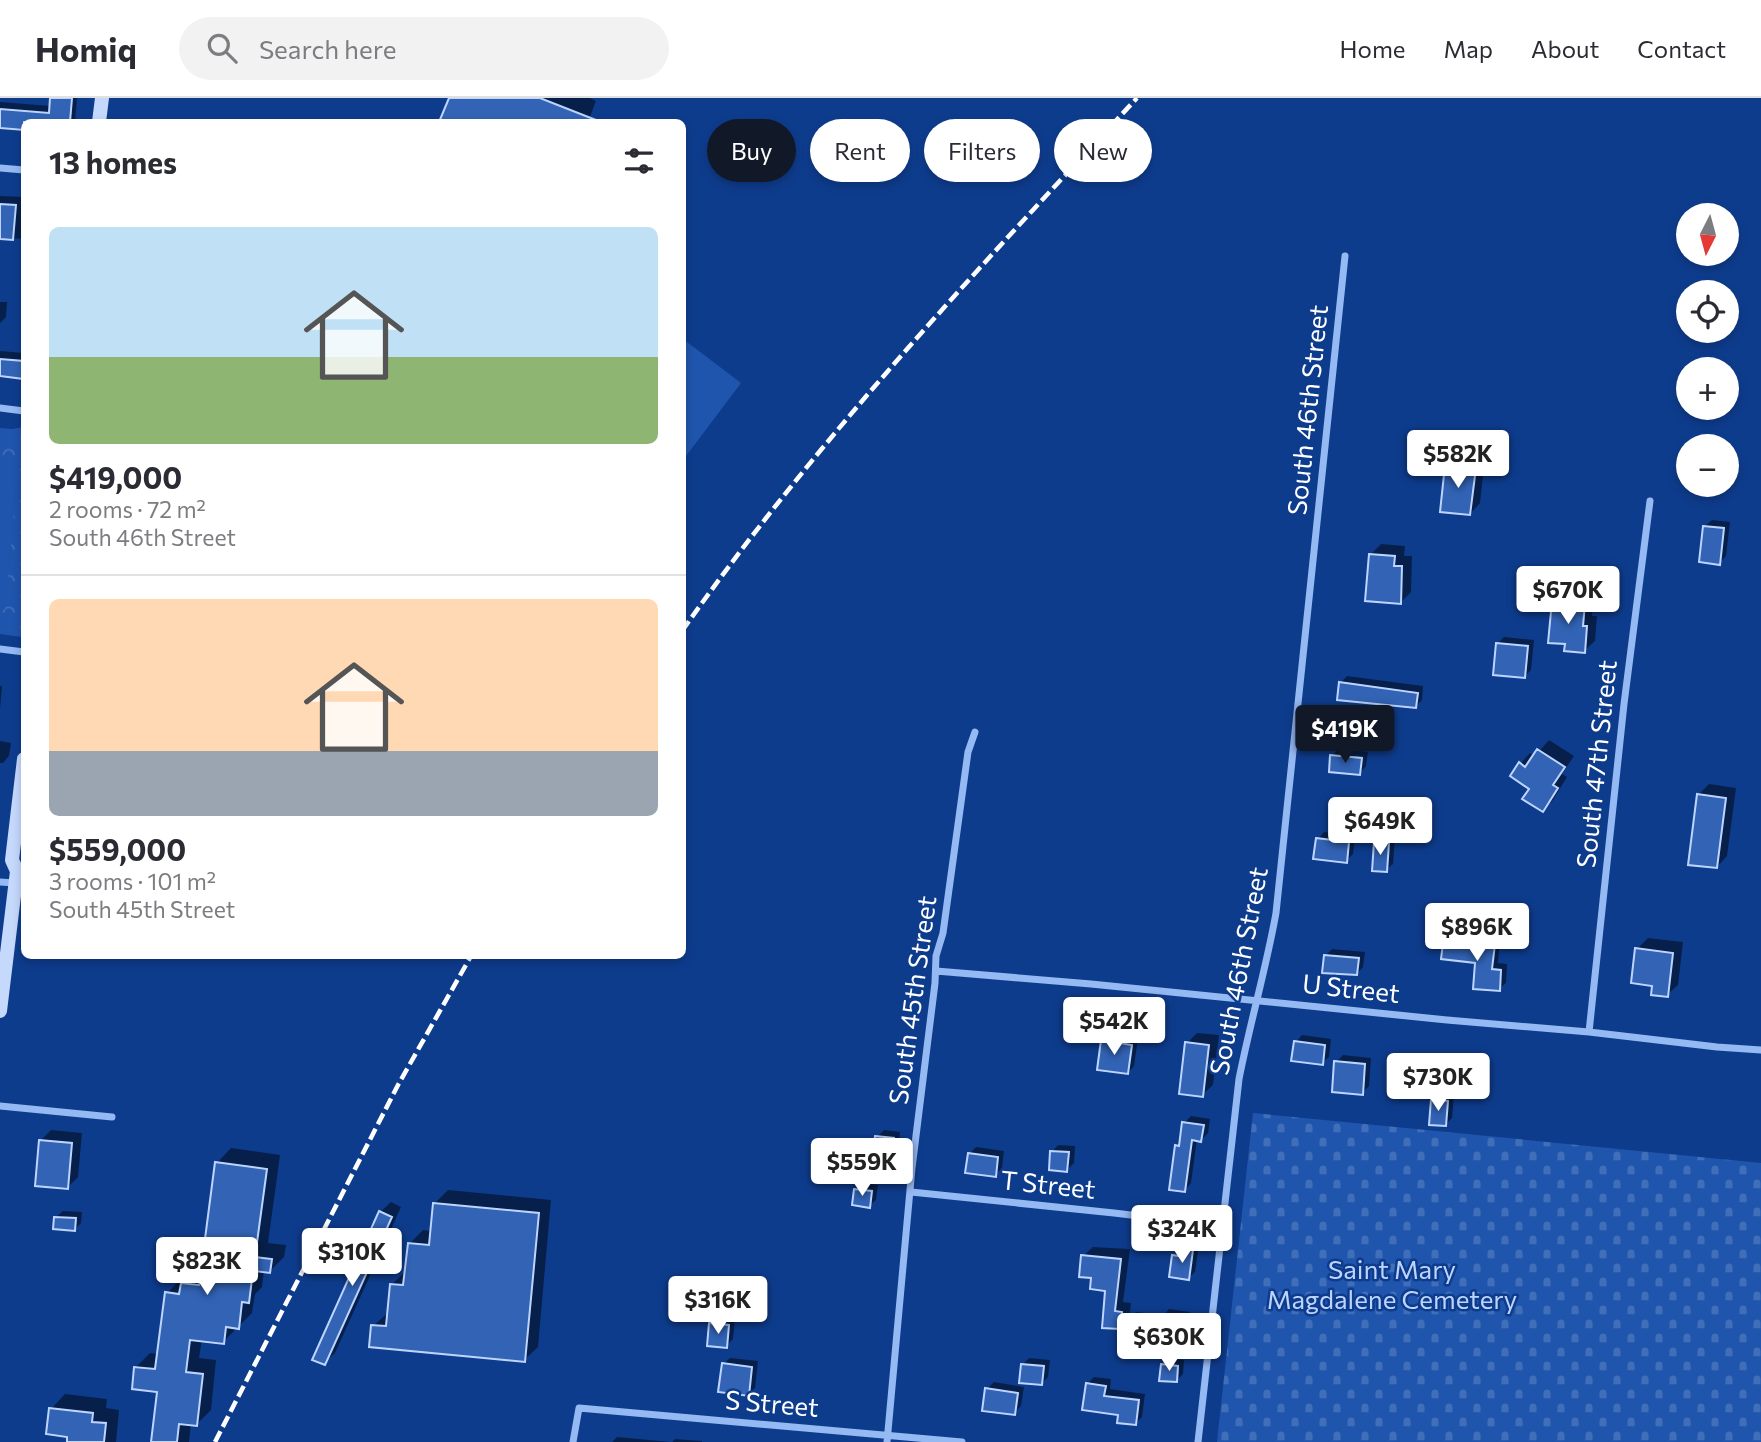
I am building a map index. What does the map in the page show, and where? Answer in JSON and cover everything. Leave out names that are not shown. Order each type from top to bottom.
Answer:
[{"type":"street","points":[[99,119],[102,98]]},
{"type":"street","points":[[0,168],[21,170]]},
{"type":"street","name":"South 46th Street","points":[[1198,1442],[1239,1079],[1276,913],[1345,256]]},
{"type":"street","points":[[0,408],[21,411]]},
{"type":"street","name":"South 47th Street","points":[[1589,1032],[1622,718],[1650,501]]},
{"type":"street","points":[[0,649],[21,652]]},
{"type":"street","name":"South 45th Street","points":[[887,1438],[936,971],[968,752],[975,732]]},
{"type":"street","points":[[0,1011],[21,784]]},
{"type":"street","name":"U Street","points":[[936,971],[1761,1050]]},
{"type":"street","points":[[0,1106],[112,1116]]},
{"type":"street","name":"T Street","points":[[911,1192],[1222,1226]]},
{"type":"street","name":"S Street","points":[[573,1442],[579,1408],[887,1438],[962,1442]]},
{"type":"green space","points":[[686,341],[741,383],[686,456]]},
{"type":"green space","points":[[0,428],[21,428],[21,637],[0,634]]},
{"type":"green space","points":[[0,479],[17,481],[5,609],[0,612]]},
{"type":"green space","name":"Saint Mary Magdalene Cemetery","points":[[1253,1113],[1761,1163],[1761,1442],[1217,1442]]},
{"type":"building","points":[[50,98],[72,98],[70,119],[21,119],[21,130],[0,128],[0,109],[49,113]]},
{"type":"building","points":[[449,98],[540,98],[593,119],[440,119]]},
{"type":"building","points":[[0,204],[16,205],[13,240],[0,239]]},
{"type":"building","points":[[0,359],[21,361],[21,379],[0,376]]},
{"type":"building","points":[[1445,465],[1476,468],[1470,515],[1440,512]]},
{"type":"building","points":[[1703,526],[1724,528],[1720,565],[1699,562]]},
{"type":"building","points":[[1369,554],[1395,556],[1394,566],[1402,566],[1401,604],[1365,601]]},
{"type":"building","points":[[1552,601],[1585,604],[1585,653],[1564,651],[1565,644],[1548,643]]},
{"type":"building","points":[[1496,643],[1528,646],[1525,678],[1493,675]]},
{"type":"building","points":[[1339,682],[1418,693],[1416,708],[1337,700]]},
{"type":"building","points":[[1537,749],[1565,767],[1553,785],[1558,788],[1543,812],[1522,799],[1529,789],[1510,776],[1519,762],[1525,767]]},
{"type":"building","points":[[1330,755],[1362,758],[1360,775],[1329,772]]},
{"type":"building","points":[[1697,794],[1726,798],[1717,868],[1688,865]]},
{"type":"building","points":[[1316,838],[1349,842],[1347,863],[1313,859]]},
{"type":"building","points":[[1374,842],[1389,843],[1387,872],[1372,871]]},
{"type":"building","points":[[1443,943],[1477,947],[1477,943],[1495,944],[1492,969],[1501,970],[1500,991],[1473,989],[1475,963],[1441,959]]},
{"type":"building","points":[[1635,948],[1673,953],[1668,997],[1651,995],[1652,986],[1631,983]]},
{"type":"building","points":[[1324,955],[1359,958],[1357,975],[1322,973]]},
{"type":"building","points":[[1101,1040],[1132,1045],[1128,1074],[1097,1070]]},
{"type":"building","points":[[1294,1041],[1325,1045],[1323,1065],[1291,1061]]},
{"type":"building","points":[[1185,1042],[1209,1045],[1203,1097],[1179,1094]]},
{"type":"building","points":[[1420,1060],[1436,1061],[1434,1093],[1418,1091]]},
{"type":"building","points":[[1334,1061],[1365,1064],[1363,1095],[1332,1092]]},
{"type":"building","points":[[1431,1099],[1448,1101],[1446,1126],[1429,1125]]},
{"type":"building","points":[[1182,1122],[1204,1125],[1201,1142],[1192,1140],[1185,1192],[1169,1190],[1175,1145],[1179,1146]]},
{"type":"building","points":[[875,1136],[894,1138],[891,1163],[872,1160]]},
{"type":"building","points":[[39,1140],[72,1143],[68,1189],[35,1186]]},
{"type":"building","points":[[1050,1151],[1069,1152],[1067,1172],[1049,1170]]},
{"type":"building","points":[[968,1153],[998,1157],[996,1177],[965,1173]]},
{"type":"building","points":[[215,1162],[267,1169],[255,1257],[272,1259],[270,1273],[253,1271],[249,1303],[242,1302],[239,1329],[226,1327],[224,1344],[190,1340],[186,1372],[203,1374],[197,1426],[179,1424],[177,1442],[151,1442],[157,1392],[132,1389],[134,1367],[155,1369],[165,1292],[179,1294],[181,1283],[199,1285]]},
{"type":"building","points":[[854,1189],[872,1191],[870,1208],[852,1205]]},
{"type":"building","points":[[433,1203],[539,1213],[525,1362],[369,1347],[371,1325],[386,1326],[390,1284],[403,1285],[408,1243],[429,1245]]},
{"type":"building","points":[[379,1211],[392,1217],[325,1365],[312,1360]]},
{"type":"building","points":[[54,1217],[76,1218],[75,1231],[53,1229]]},
{"type":"building","points":[[1180,1248],[1193,1250],[1189,1280],[1169,1277],[1172,1255],[1179,1256]]},
{"type":"building","points":[[1081,1255],[1121,1259],[1115,1311],[1122,1312],[1120,1329],[1102,1328],[1105,1291],[1090,1289],[1091,1278],[1079,1277]]},
{"type":"building","points":[[1161,1315],[1184,1318],[1181,1337],[1143,1332],[1142,1337],[1126,1336],[1127,1318],[1160,1321]]},
{"type":"building","points":[[709,1323],[729,1325],[727,1348],[707,1346]]},
{"type":"building","points":[[722,1363],[752,1367],[749,1396],[718,1392]]},
{"type":"building","points":[[1021,1364],[1044,1366],[1042,1385],[1019,1383]]},
{"type":"building","points":[[1161,1364],[1178,1366],[1177,1382],[1159,1381]]},
{"type":"building","points":[[1086,1383],[1106,1386],[1104,1396],[1139,1400],[1136,1425],[1117,1423],[1118,1415],[1082,1410]]},
{"type":"building","points":[[985,1388],[1018,1393],[1015,1415],[982,1411]]},
{"type":"building","points":[[49,1408],[93,1413],[92,1422],[106,1423],[104,1442],[67,1442],[67,1437],[46,1434]]},
{"type":"railway","points":[[686,626],[734,560],[843,423],[959,291],[1137,98]]},
{"type":"railway","points":[[215,1442],[398,1085],[469,959]]}]
